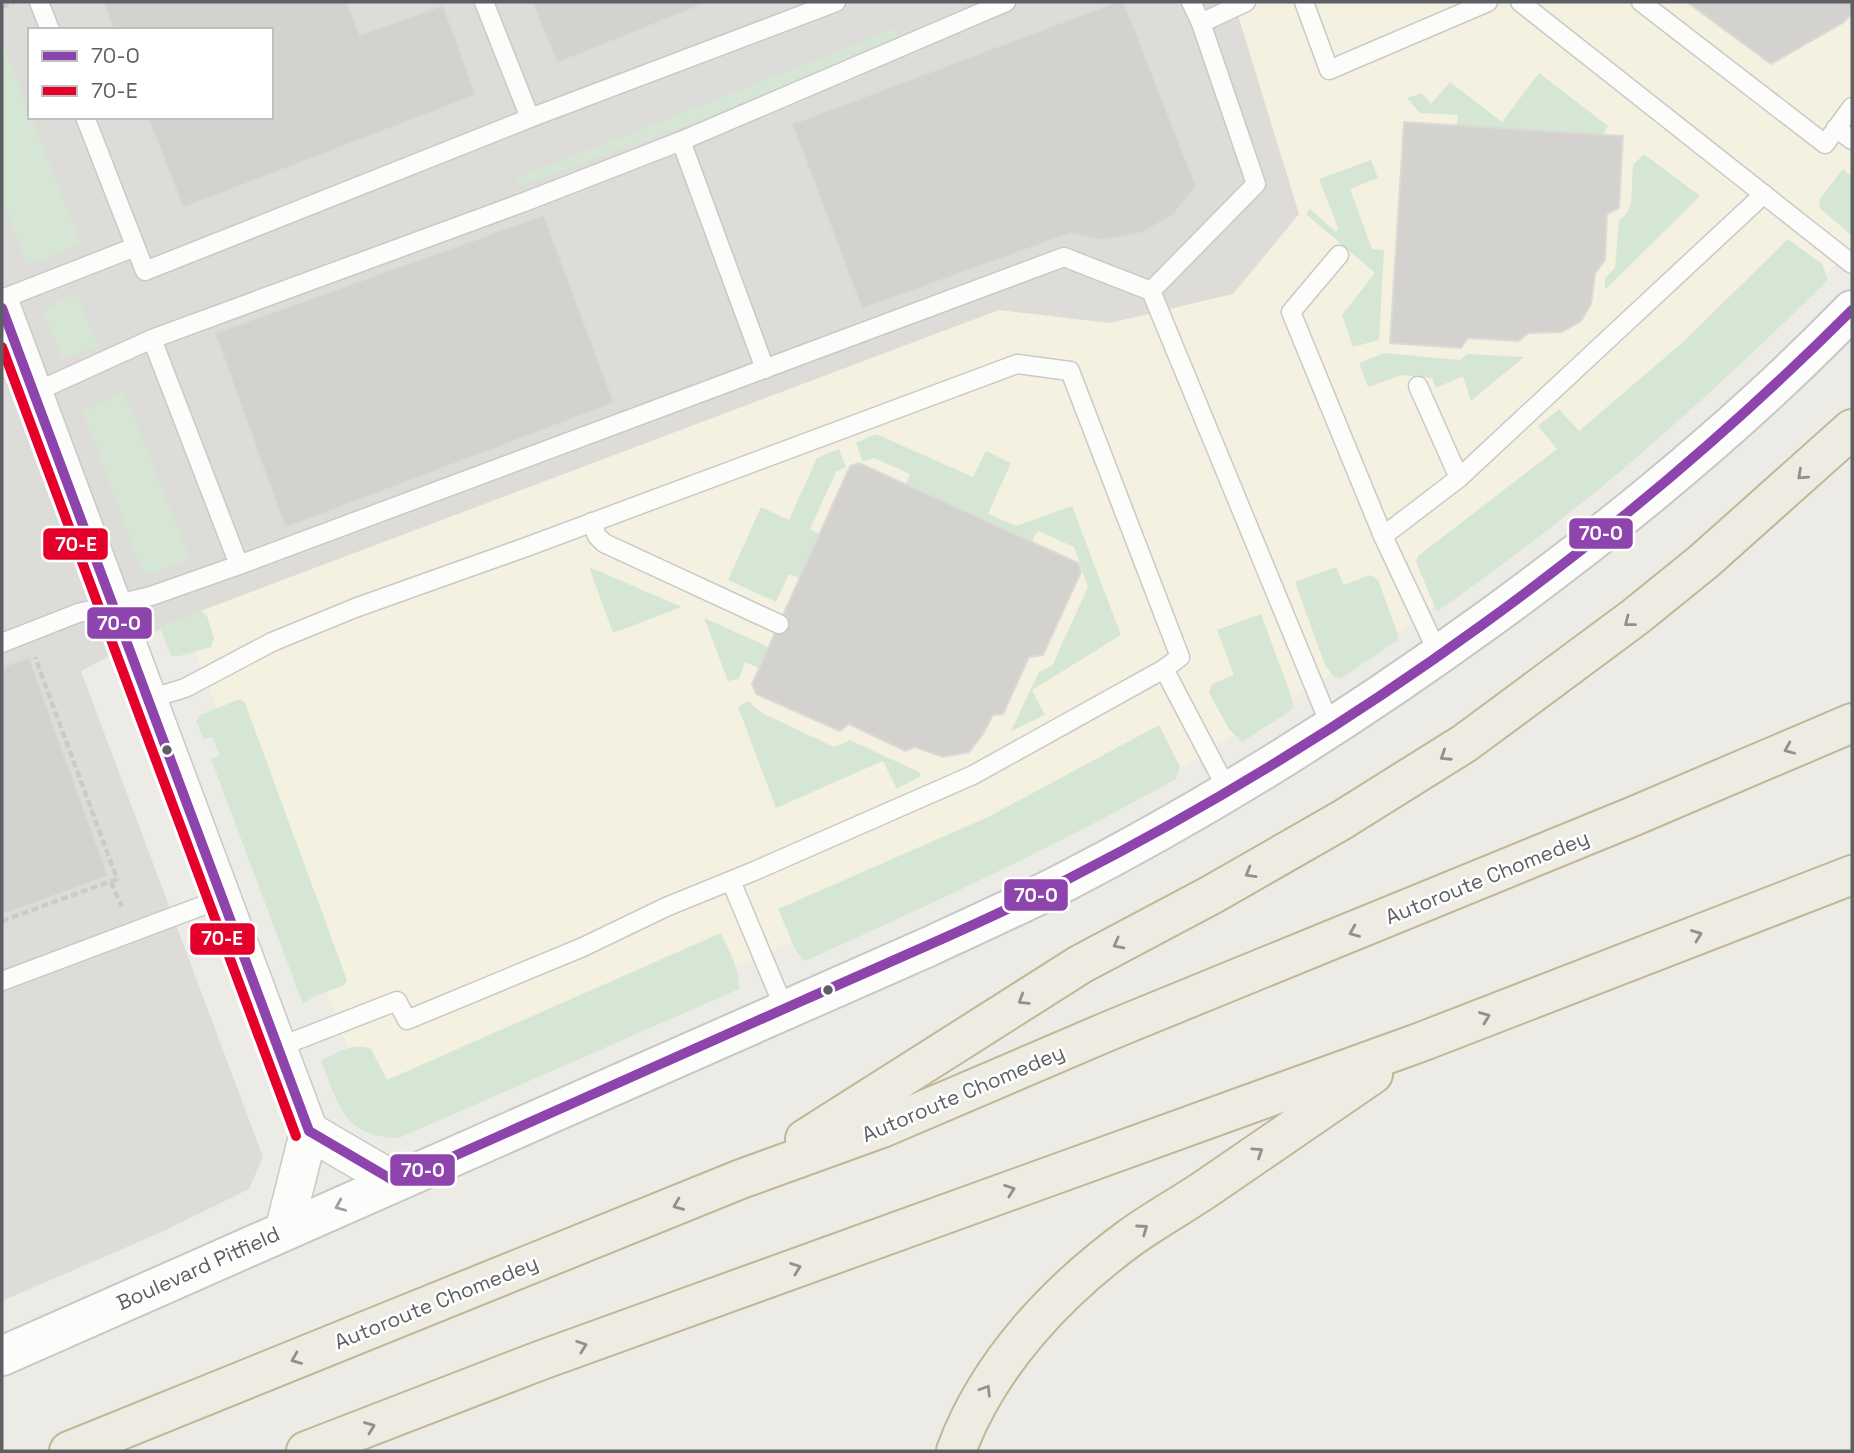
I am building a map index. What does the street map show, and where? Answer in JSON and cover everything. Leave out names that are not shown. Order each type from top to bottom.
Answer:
[{"type":"highway","points":[[741,1179],[1081,964],[1211,895],[1342,820],[1465,743],[1665,593],[1852,429]]},
{"type":"highway","name":"Autoroute Chomedey","points":[[69,1451],[741,1179],[882,1128],[1111,1030],[1622,821],[1852,723]]},
{"type":"highway","points":[[306,1451],[539,1361],[1421,1042],[1852,874]]},
{"type":"highway","points":[[956,1451],[979,1401],[1002,1364],[1027,1332],[1094,1266],[1163,1215],[1421,1042]]},
{"type":"main road","name":"Boulevard Pitfield","points":[[2,1356],[928,947],[1061,884],[1228,791],[1439,655],[1590,544],[1656,491],[1745,412],[1852,310]]},
{"type":"street","points":[[5,329],[33,393],[114,605],[309,1131],[284,1230]]},
{"type":"street","points":[[309,1131],[396,1182]]},
{"type":"lane","points":[[40,2],[49,28]]},
{"type":"lane","points":[[484,2],[530,118]]},
{"type":"lane","points":[[86,119],[145,271],[530,118],[836,2]]},
{"type":"lane","points":[[33,393],[152,339],[527,201],[681,141],[1006,2]]},
{"type":"lane","points":[[1152,291],[1256,184],[1201,23],[1191,2]]},
{"type":"lane","points":[[1201,23],[1246,2]]},
{"type":"lane","points":[[1304,2],[1329,70],[1488,2]]},
{"type":"lane","points":[[1521,2],[1852,264]]},
{"type":"lane","points":[[1641,2],[1825,144],[1852,107]]},
{"type":"lane","points":[[1836,128],[1852,140]]},
{"type":"lane","points":[[681,141],[765,369]]},
{"type":"lane","points":[[1383,536],[1459,478],[1764,194]]},
{"type":"lane","points":[[2,299],[135,247]]},
{"type":"lane","points":[[1339,256],[1291,312],[1383,536],[1439,655]]},
{"type":"lane","points":[[2,643],[78,613],[151,596],[239,565],[1064,257],[1152,291],[1331,727]]},
{"type":"lane","points":[[152,339],[239,565]]},
{"type":"lane","points":[[149,699],[185,688],[272,642],[355,607],[1017,364],[1070,372],[1180,657],[1164,669],[973,775],[666,907],[583,947],[407,1020],[397,1001],[279,1047]]},
{"type":"lane","points":[[1418,386],[1459,478]]},
{"type":"lane","points":[[592,522],[597,536],[604,543],[779,624]]},
{"type":"lane","points":[[1164,669],[1228,791]]},
{"type":"lane","points":[[731,881],[785,1010]]},
{"type":"lane","points":[[2,981],[223,898]]},
{"type":"path","points":[[2,7],[15,2]]},
{"type":"path","points":[[2,921],[117,880],[34,655],[44,651]]},
{"type":"shaded area","points":[[2,2],[1234,2],[1299,214],[1233,294],[1110,323],[999,310],[182,618],[81,671],[263,1157],[249,1189],[164,1231],[2,1301]]},
{"type":"shaded area","points":[[1234,2],[1852,2],[1852,246],[1812,290],[1650,438],[1403,630],[1169,775],[378,1125],[182,618],[999,310],[1111,323]]},
{"type":"green space","points":[[899,27],[897,37],[778,93],[519,186],[516,179]]},
{"type":"green space","points":[[2,42],[28,108],[28,119],[32,119],[81,244],[34,263],[26,263],[2,197]]},
{"type":"green space","points":[[1539,73],[1608,126],[1602,135],[1457,126],[1458,115],[1420,113],[1407,98],[1422,93],[1431,104],[1450,82],[1502,122]]},
{"type":"green space","points":[[1644,154],[1700,196],[1605,290],[1605,278],[1615,268],[1619,221],[1627,213],[1631,203],[1633,165]]},
{"type":"green space","points":[[1371,160],[1378,178],[1350,189],[1372,249],[1384,250],[1379,340],[1353,347],[1342,315],[1375,273],[1306,214],[1310,209],[1336,232],[1338,228],[1319,179]]},
{"type":"green space","points":[[1843,169],[1852,177],[1852,236],[1820,208],[1819,200]]},
{"type":"green space","points":[[1788,239],[1822,264],[1828,280],[1709,393],[1612,478],[1437,612],[1416,562],[1418,556],[1557,449],[1538,426],[1559,409],[1579,431],[1684,341]]},
{"type":"green space","points":[[71,295],[78,298],[99,346],[62,359],[43,311]]},
{"type":"green space","points":[[1384,353],[1460,360],[1467,354],[1524,357],[1471,401],[1463,376],[1436,388],[1432,378],[1401,375],[1368,387],[1359,363]]},
{"type":"green space","points":[[124,392],[190,559],[152,574],[142,572],[83,411]]},
{"type":"green space","points":[[876,434],[973,477],[986,451],[1011,463],[988,514],[1016,526],[1072,506],[1121,635],[1032,690],[1045,715],[1011,731],[1039,672],[1052,666],[1088,587],[1074,547],[1038,531],[1032,541],[906,484],[910,474],[874,458],[863,462],[856,443]]},
{"type":"green space","points":[[839,449],[846,467],[836,472],[810,529],[819,534],[799,578],[789,574],[776,602],[728,580],[761,507],[789,520],[817,458]]},
{"type":"green space","points":[[589,567],[682,607],[613,633]]},
{"type":"green space","points":[[1336,567],[1344,585],[1370,575],[1378,580],[1398,635],[1398,640],[1340,679],[1333,676],[1325,665],[1295,582]]},
{"type":"green space","points":[[200,610],[207,616],[214,638],[211,647],[171,656],[160,627]]},
{"type":"green space","points":[[1261,614],[1292,698],[1293,709],[1242,742],[1229,729],[1209,693],[1212,684],[1234,675],[1217,630]]},
{"type":"green space","points":[[704,618],[769,647],[758,668],[745,662],[739,679],[728,681]]},
{"type":"green space","points":[[240,699],[245,703],[347,980],[345,985],[315,996],[303,1004],[211,759],[220,755],[212,737],[204,739],[196,721],[200,715]]},
{"type":"green space","points":[[748,701],[762,713],[834,747],[850,740],[919,772],[921,776],[897,789],[883,761],[776,808],[738,707]]},
{"type":"green space","points":[[1159,725],[1180,767],[1176,779],[1039,851],[805,961],[796,951],[778,909],[988,817]]},
{"type":"green space","points":[[721,933],[736,967],[739,989],[399,1138],[366,1132],[354,1125],[339,1104],[321,1061],[346,1049],[365,1047],[371,1049],[387,1080]]},
{"type":"building","points":[[103,2],[347,2],[360,35],[443,5],[476,95],[183,208],[149,119],[273,119],[273,28],[113,28]]},
{"type":"building","points":[[532,2],[709,2],[557,63]]},
{"type":"building","points":[[1116,2],[1124,2],[1196,186],[1174,214],[1142,233],[1101,240],[1071,233],[862,309],[792,124]]},
{"type":"building","points":[[1687,2],[1852,2],[1852,13],[1844,22],[1771,64]]},
{"type":"building","points":[[1404,122],[1623,136],[1619,208],[1607,214],[1605,260],[1595,274],[1591,304],[1581,321],[1562,332],[1529,333],[1518,341],[1468,338],[1461,348],[1390,343]]},
{"type":"building","points":[[544,215],[614,403],[285,528],[215,333]]},
{"type":"building","points":[[859,463],[1078,563],[1081,572],[1043,655],[1029,657],[1003,714],[993,715],[969,752],[943,757],[915,747],[905,751],[849,724],[840,731],[756,694],[752,684],[850,466]]},
{"type":"building","points":[[29,657],[108,876],[2,915],[2,667]]},
{"type":"transit line","name":"70-O","points":[[2,308],[309,1131],[396,1182],[1004,910],[1176,821],[1280,760],[1383,694],[1580,551],[1674,474],[1852,310]]},
{"type":"transit line","name":"70-E","points":[[2,347],[296,1136]]}]
